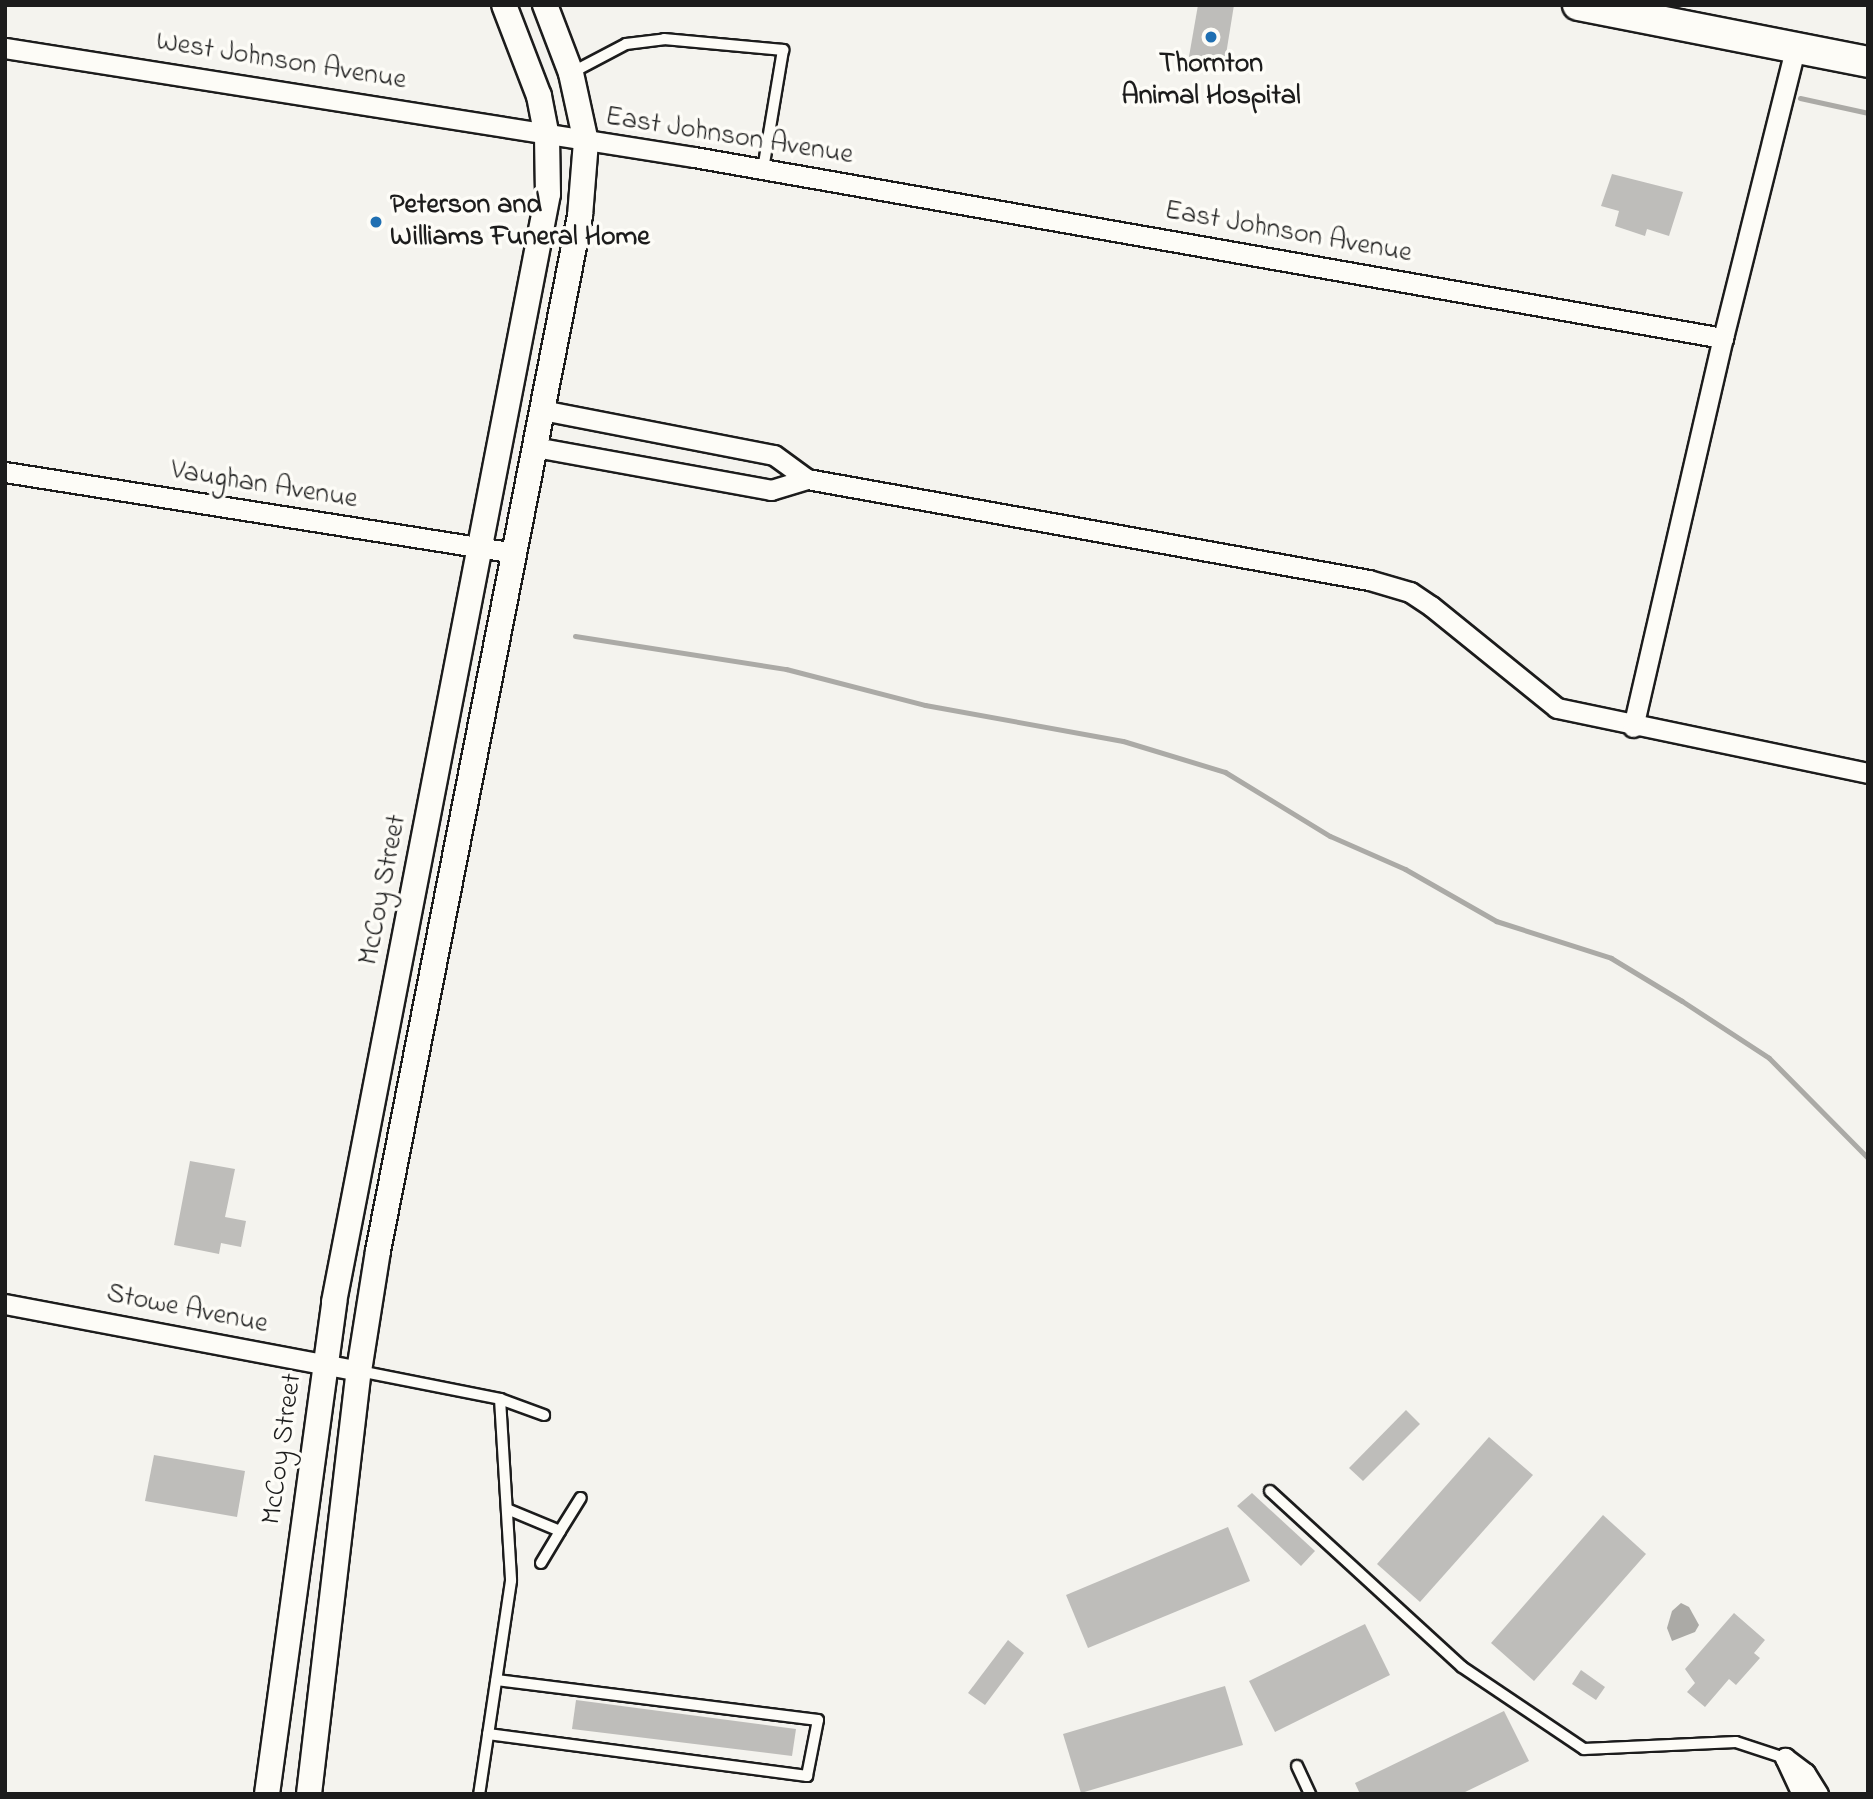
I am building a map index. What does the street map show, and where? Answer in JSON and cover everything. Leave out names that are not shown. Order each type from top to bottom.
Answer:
[{"type":"main road","points":[[1578,5],[1868,62]]},
{"type":"street","name":"McCoy Street","points":[[267,1794],[324,1363],[548,194],[547,137],[539,96],[504,5]]},
{"type":"street","points":[[309,1794],[359,1371],[580,216],[586,142],[571,73],[545,5]]},
{"type":"street","points":[[1633,727],[1723,338],[1796,46]]},
{"type":"street","name":"West Johnson Avenue","points":[[5,48],[437,115],[547,137]]},
{"type":"street","name":"East Johnson Avenue","points":[[547,137],[763,170],[1723,338]]},
{"type":"street","points":[[542,410],[774,455],[807,479],[1399,589],[1432,606],[1557,708],[1633,727],[1868,773]]},
{"type":"street","points":[[535,447],[771,490],[807,479]]},
{"type":"street","name":"Vaughan Avenue","points":[[5,472],[515,553]]},
{"type":"street","name":"Stowe Avenue","points":[[5,1304],[359,1371]]},
{"type":"street","points":[[1785,1758],[1802,1794]]},
{"type":"street","points":[[1785,1758],[1805,1773],[1818,1794]]},
{"type":"lane","points":[[571,73],[626,44],[664,39],[783,50],[763,170]]},
{"type":"lane","points":[[359,1371],[500,1399],[544,1415]]},
{"type":"lane","points":[[479,1794],[510,1581],[500,1399]]},
{"type":"lane","points":[[1270,1491],[1462,1667],[1584,1749],[1736,1742],[1785,1758]]},
{"type":"lane","points":[[541,1563],[581,1498]]},
{"type":"lane","points":[[507,1509],[560,1531]]},
{"type":"lane","points":[[488,1734],[807,1776],[818,1720],[496,1680]]},
{"type":"lane","points":[[1297,1766],[1310,1794]]},
{"type":"shaded area","points":[[1681,1603],[1689,1607],[1699,1625],[1695,1632],[1672,1641],[1667,1628],[1672,1611]]},
{"type":"building","name":"Thornton Animal Hospital","points":[[1198,5],[1234,5],[1223,73],[1187,68]]},
{"type":"building","points":[[1612,174],[1683,192],[1669,236],[1647,229],[1645,236],[1615,226],[1619,211],[1601,206]]},
{"type":"building","points":[[190,1161],[235,1169],[225,1217],[246,1221],[241,1247],[221,1243],[219,1254],[174,1245]]},
{"type":"building","points":[[1406,1410],[1420,1424],[1363,1481],[1349,1468]]},
{"type":"building","points":[[1489,1437],[1533,1475],[1420,1602],[1377,1564]]},
{"type":"building","points":[[154,1455],[245,1471],[237,1517],[145,1501]]},
{"type":"building","points":[[1252,1493],[1315,1551],[1301,1566],[1237,1506]]},
{"type":"building","points":[[1603,1515],[1646,1554],[1534,1681],[1491,1643]]},
{"type":"building","points":[[1228,1527],[1250,1581],[1088,1648],[1066,1595]]},
{"type":"building","points":[[1734,1613],[1765,1640],[1754,1653],[1760,1658],[1736,1685],[1729,1679],[1705,1707],[1687,1692],[1695,1683],[1685,1669]]},
{"type":"building","points":[[1365,1624],[1390,1675],[1275,1732],[1249,1681]]},
{"type":"building","points":[[1008,1640],[1024,1653],[985,1705],[968,1693]]},
{"type":"building","points":[[1581,1670],[1605,1687],[1596,1700],[1572,1684]]},
{"type":"building","points":[[1225,1686],[1243,1745],[1081,1793],[1063,1734]]},
{"type":"building","points":[[576,1700],[796,1729],[792,1756],[572,1729]]},
{"type":"building","points":[[1504,1711],[1529,1761],[1461,1794],[1360,1794],[1355,1783]]},
{"type":"waterway","points":[[1800,98],[1868,113]]},
{"type":"waterway","points":[[575,636],[786,669],[925,705],[1123,741],[1225,772],[1330,836],[1405,869],[1496,921],[1611,958],[1769,1058],[1868,1158]]},
{"type":"place","name":"Thornton Animal Hospital","points":[[1211,37]]},
{"type":"place","name":"Peterson and Williams Funeral Home","points":[[376,222]]}]
